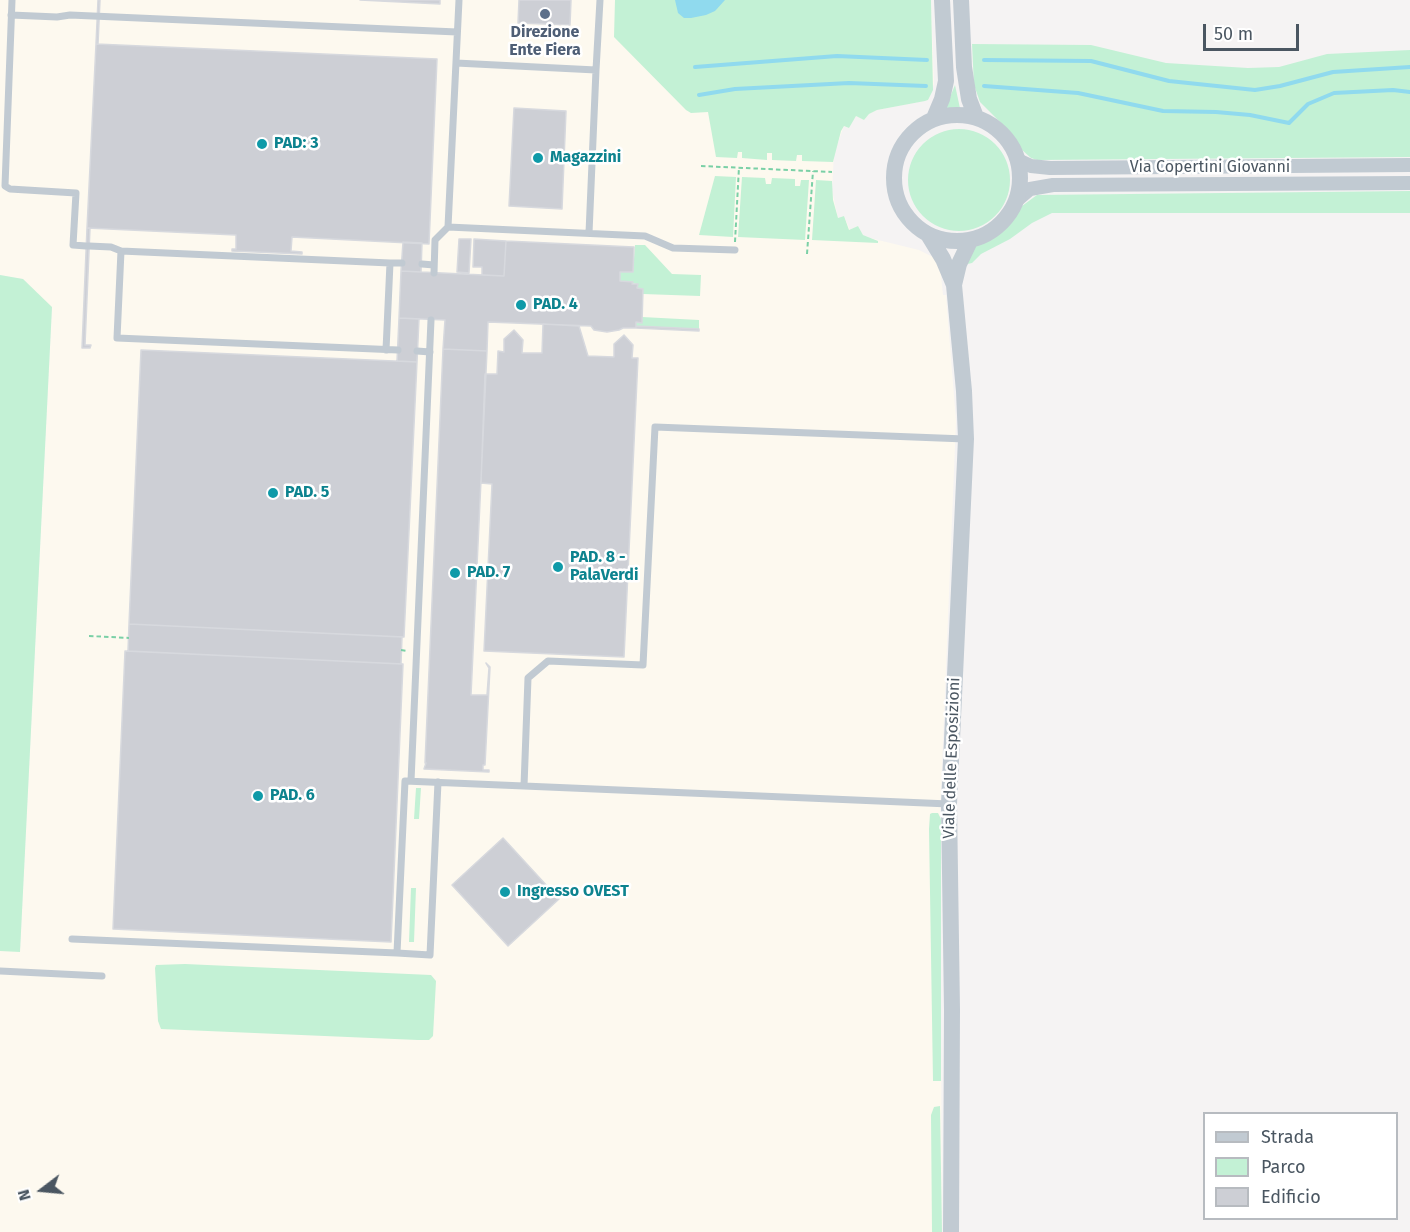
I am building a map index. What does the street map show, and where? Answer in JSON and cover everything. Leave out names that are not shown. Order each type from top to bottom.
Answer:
[{"type":"street","points":[[934,118],[946,81],[942,0]]},
{"type":"street","points":[[961,0],[966,77],[969,99],[976,117]]},
{"type":"street","points":[[934,118],[952,114],[976,117],[993,126],[1006,138],[1018,160],[1020,181],[1016,201],[1005,220],[988,234],[970,241]]},
{"type":"street","name":"Viale delle Esposizioni","points":[[934,118],[921,126],[902,145],[897,156],[893,178],[896,196],[903,212],[914,226],[929,236],[955,242],[970,241],[959,264],[954,285]]},
{"type":"street","name":"Via Copertini Giovanni","points":[[1018,160],[1031,166],[1050,168],[1410,165]]},
{"type":"street","name":"Via Copertini Giovanni","points":[[1016,201],[1030,189],[1053,185],[1410,183]]},
{"type":"street","name":"Viale delle Esposizioni","points":[[929,236],[943,259],[954,285],[966,439],[949,804],[952,1010],[951,1232]]},
{"type":"lane","points":[[12,0],[5,186],[10,189],[76,193],[74,245],[111,247],[121,251],[402,263]]},
{"type":"lane","points":[[422,264],[434,269],[435,240],[448,227],[459,0]]},
{"type":"lane","points":[[589,233],[600,0]]},
{"type":"lane","points":[[11,15],[57,17],[70,15],[457,32]]},
{"type":"lane","points":[[456,63],[596,70]]},
{"type":"lane","points":[[448,227],[645,236],[673,248],[735,250]]},
{"type":"lane","points":[[121,251],[117,338],[398,350]]},
{"type":"lane","points":[[386,350],[390,263]]},
{"type":"lane","points":[[411,781],[431,320]]},
{"type":"lane","points":[[417,351],[430,352]]},
{"type":"lane","points":[[524,786],[528,678],[548,661],[644,665],[654,427],[966,439]]},
{"type":"lane","points":[[397,953],[405,781],[949,804]]},
{"type":"lane","points":[[72,939],[430,955],[438,782]]},
{"type":"lane","points":[[0,971],[102,976]]},
{"type":"path","points":[[701,166],[832,172]]},
{"type":"path","points":[[735,250],[739,167]]},
{"type":"path","points":[[807,254],[813,171]]},
{"type":"path","points":[[89,636],[129,638]]},
{"type":"shaded area","points":[[0,0],[931,0],[934,84],[928,100],[877,110],[864,120],[856,116],[849,128],[844,126],[834,153],[832,190],[838,218],[844,216],[850,230],[858,226],[863,235],[870,238],[919,250],[933,257],[940,266],[943,295],[946,295],[956,421],[940,816],[942,1232],[0,1232],[0,951],[20,951],[52,308],[23,279],[0,275]]},
{"type":"green space","points":[[615,0],[931,0],[933,90],[928,100],[877,110],[864,120],[856,116],[849,128],[844,126],[841,131],[833,162],[802,161],[802,155],[797,155],[796,161],[772,160],[772,153],[767,153],[767,160],[742,158],[742,152],[738,152],[737,158],[716,157],[708,112],[691,113],[686,110],[614,37]]},
{"type":"green space","points":[[972,44],[1091,45],[1166,63],[1248,68],[1279,67],[1327,54],[1410,50],[1410,157],[1037,160],[1021,149],[1007,129],[980,102],[974,85]]},
{"type":"green space","points":[[955,85],[961,113],[943,114]]},
{"type":"green space","points":[[959,129],[978,133],[995,144],[1006,161],[1010,180],[1006,199],[995,216],[978,227],[959,231],[940,227],[923,216],[912,199],[908,180],[912,161],[923,144],[940,133]]},
{"type":"green space","points":[[715,176],[736,177],[733,237],[699,235]]},
{"type":"green space","points":[[742,177],[765,178],[766,184],[771,184],[772,178],[795,179],[795,186],[800,186],[801,180],[809,180],[805,240],[738,237]]},
{"type":"green space","points":[[816,180],[832,181],[833,200],[838,218],[844,216],[849,230],[858,226],[863,235],[878,243],[812,240]]},
{"type":"green space","points":[[1410,191],[1410,213],[1052,213],[981,254],[972,263],[963,265],[974,247],[1002,232],[1022,206],[1037,195]]},
{"type":"green space","points":[[635,245],[645,245],[672,274],[701,275],[700,296],[643,294],[643,289],[637,288],[637,284],[620,281],[620,272],[633,272]]},
{"type":"green space","points":[[0,275],[23,279],[52,307],[20,952],[0,951]]},
{"type":"green space","points":[[642,317],[699,320],[699,329],[636,326],[636,322],[642,322]]},
{"type":"green space","points":[[416,788],[421,788],[419,819],[414,819]]},
{"type":"green space","points":[[932,813],[938,813],[941,819],[941,1081],[933,1081],[929,829]]},
{"type":"green space","points":[[411,888],[416,888],[414,942],[409,942]]},
{"type":"green space","points":[[185,964],[431,975],[436,981],[433,1036],[429,1040],[418,1040],[161,1029],[158,1021],[156,965]]},
{"type":"green space","points":[[940,1106],[942,1232],[932,1232],[931,1115],[934,1107]]},
{"type":"water","points":[[675,0],[725,0],[715,11],[706,15],[684,18],[678,13]]},
{"type":"building","points":[[98,0],[100,0],[98,44],[96,44]]},
{"type":"building","points":[[360,0],[440,0],[440,4]]},
{"type":"building","name":"Direzione Ente Fiera","points":[[519,0],[571,0],[570,25],[518,23]]},
{"type":"building","name":"PAD: 3","points":[[96,44],[437,59],[429,244],[292,237],[291,251],[302,252],[302,254],[232,251],[236,249],[236,235],[87,228]]},
{"type":"building","name":"Magazzini","points":[[514,108],[566,111],[562,209],[509,206]]},
{"type":"building","points":[[87,228],[90,228],[85,345],[91,345],[90,348],[82,348]]},
{"type":"building","points":[[459,239],[471,239],[469,273],[457,272]]},
{"type":"building","points":[[474,239],[506,241],[504,276],[482,275],[482,267],[473,267]]},
{"type":"building","name":"PAD. 4","points":[[506,241],[634,247],[633,272],[620,272],[620,281],[633,282],[632,284],[638,284],[637,288],[643,289],[642,323],[636,322],[636,328],[607,332],[594,330],[591,326],[488,322],[487,351],[443,349],[445,320],[399,318],[401,271],[504,276]]},
{"type":"building","points":[[403,242],[422,243],[421,272],[401,271]]},
{"type":"building","points":[[399,318],[419,319],[417,362],[397,361]]},
{"type":"building","name":"PAD. 8 - PalaVerdi","points":[[543,324],[579,326],[588,356],[614,357],[614,344],[624,335],[633,345],[632,358],[638,358],[624,657],[484,651],[492,484],[481,483],[485,374],[497,374],[498,351],[504,352],[504,339],[514,330],[523,340],[522,353],[542,353]]},
{"type":"building","points":[[636,326],[699,329],[699,331],[636,328]]},
{"type":"building","name":"PAD. 7","points":[[443,349],[487,351],[471,695],[487,695],[489,668],[486,663],[490,667],[483,770],[489,770],[489,772],[424,769]]},
{"type":"building","name":"PAD. 5","points":[[141,350],[417,362],[404,637],[129,624]]},
{"type":"building","points":[[129,624],[402,637],[401,664],[128,651]]},
{"type":"building","name":"PAD. 6","points":[[125,651],[403,664],[391,942],[113,929]]},
{"type":"building","name":"Ingresso OVEST","points":[[503,838],[559,899],[508,946],[452,885]]},
{"type":"waterway","points":[[695,67],[837,56],[927,60]]},
{"type":"waterway","points":[[984,60],[1091,61],[1169,81],[1255,90],[1333,72],[1410,67]]},
{"type":"waterway","points":[[699,95],[735,89],[849,83],[926,86]]},
{"type":"waterway","points":[[984,86],[1078,93],[1163,111],[1250,115],[1289,123],[1308,104],[1334,93],[1393,90],[1410,92]]},
{"type":"place","name":"Direzione Ente Fiera","points":[[545,14]]},
{"type":"place","name":"PAD: 3","points":[[262,144]]},
{"type":"place","name":"Magazzini","points":[[538,158]]},
{"type":"place","name":"PAD. 4","points":[[521,305]]},
{"type":"place","name":"PAD. 5","points":[[273,493]]},
{"type":"place","name":"PAD. 8 - PalaVerdi","points":[[558,567]]},
{"type":"place","name":"PAD. 7","points":[[455,573]]},
{"type":"place","name":"PAD. 6","points":[[258,796]]},
{"type":"place","name":"Ingresso OVEST","points":[[505,892]]}]
